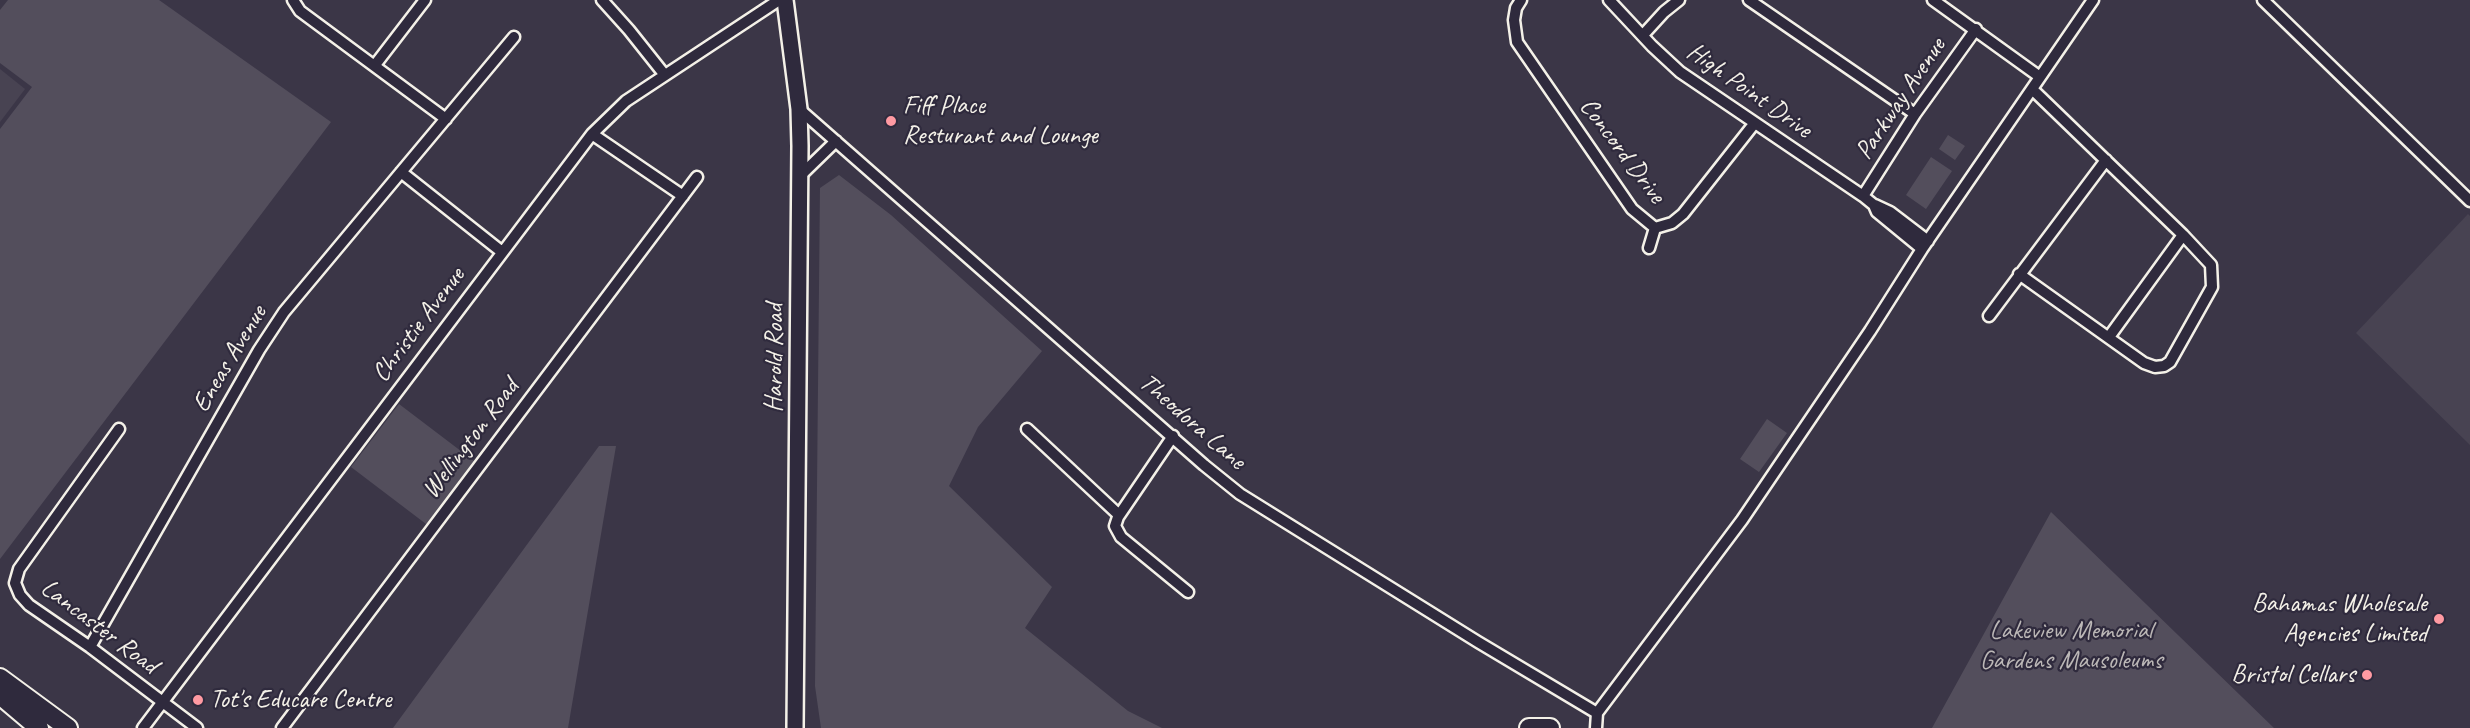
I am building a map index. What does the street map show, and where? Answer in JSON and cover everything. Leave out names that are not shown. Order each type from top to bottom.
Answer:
[{"type":"highway","points":[[0,678],[68,728]]},
{"type":"highway","points":[[0,695],[39,728]]},
{"type":"highway","points":[[1529,728],[1550,728]]},
{"type":"main road","name":"Harold Road","points":[[785,0],[798,109],[800,176],[796,724]]},
{"type":"street","points":[[293,0],[300,11],[446,119]]},
{"type":"street","points":[[375,65],[425,0]]},
{"type":"street","points":[[602,0],[664,74]]},
{"type":"street","name":"Christie Avenue","points":[[143,728],[592,134],[626,101],[779,0]]},
{"type":"street","name":"Concord Drive","points":[[1521,0],[1516,8],[1514,20],[1517,42],[1632,210],[1654,228],[1672,224],[1683,214],[1754,124]]},
{"type":"street","name":"High Point Drive","points":[[1610,0],[1680,72],[1874,205],[1890,212],[1925,245]]},
{"type":"street","points":[[1643,35],[1664,12],[1679,0]]},
{"type":"street","points":[[1749,0],[1916,114]]},
{"type":"street","points":[[1933,0],[2040,77]]},
{"type":"street","points":[[1596,728],[1597,712],[1742,520],[1870,331],[1925,245],[2093,0]]},
{"type":"street","points":[[2263,0],[2470,201]]},
{"type":"street","name":"Parkway Avenue","points":[[1863,196],[1916,114],[1976,29]]},
{"type":"street","name":"Eneas Avenue","points":[[90,647],[259,350],[284,312],[514,38]]},
{"type":"street","points":[[2019,274],[2144,363],[2155,367],[2164,366],[2170,362],[2212,287],[2211,265],[2032,89]]},
{"type":"street","name":"Theodora Lane","points":[[798,109],[1204,465],[1267,512],[1478,642],[1597,712]]},
{"type":"street","points":[[592,134],[682,196]]},
{"type":"street","points":[[800,176],[836,141]]},
{"type":"street","points":[[1989,316],[2106,160]]},
{"type":"street","points":[[401,172],[502,252]]},
{"type":"street","name":"Wellington Road","points":[[282,728],[697,177]]},
{"type":"street","points":[[1649,248],[1654,228]]},
{"type":"street","points":[[2109,337],[2183,235]]},
{"type":"street","name":"Lancaster Road","points":[[119,429],[19,569],[15,583],[20,595],[29,605],[90,647],[197,728]]},
{"type":"street","points":[[1027,429],[1119,514]]},
{"type":"street","points":[[1173,436],[1119,514],[1114,526],[1121,537],[1188,592]]},
{"type":"shaded area","points":[[0,69],[25,89],[0,122]]},
{"type":"shaded area","points":[[2468,214],[2470,216],[2470,445],[2356,333]]},
{"type":"green space","points":[[8,0],[159,0],[331,122],[0,559],[0,129],[32,87],[0,63],[0,10]]},
{"type":"green space","points":[[1948,135],[1965,146],[1955,160],[1939,149]]},
{"type":"green space","points":[[1931,157],[1952,171],[1926,209],[1906,195]]},
{"type":"green space","points":[[839,175],[891,215],[1042,351],[978,427],[949,486],[1052,587],[1025,628],[1128,711],[1162,728],[821,728],[815,686],[820,188]]},
{"type":"green space","points":[[399,404],[478,464],[430,527],[351,467]]},
{"type":"green space","points":[[1767,419],[1787,433],[1759,472],[1740,459]]},
{"type":"green space","points":[[599,446],[616,446],[568,728],[393,728]]},
{"type":"green space","name":"Lakeview Memorial Gardens Mausoleums","points":[[2051,512],[2274,728],[1932,728]]},
{"type":"place","name":"Fiff Place Resturant and Lounge","points":[[891,121]]},
{"type":"place","name":"Bahamas Wholesale Agencies Limited","points":[[2439,619]]},
{"type":"place","name":"Bristol Cellars","points":[[2367,675]]},
{"type":"place","name":"Tot's Educare Centre","points":[[198,700]]}]
